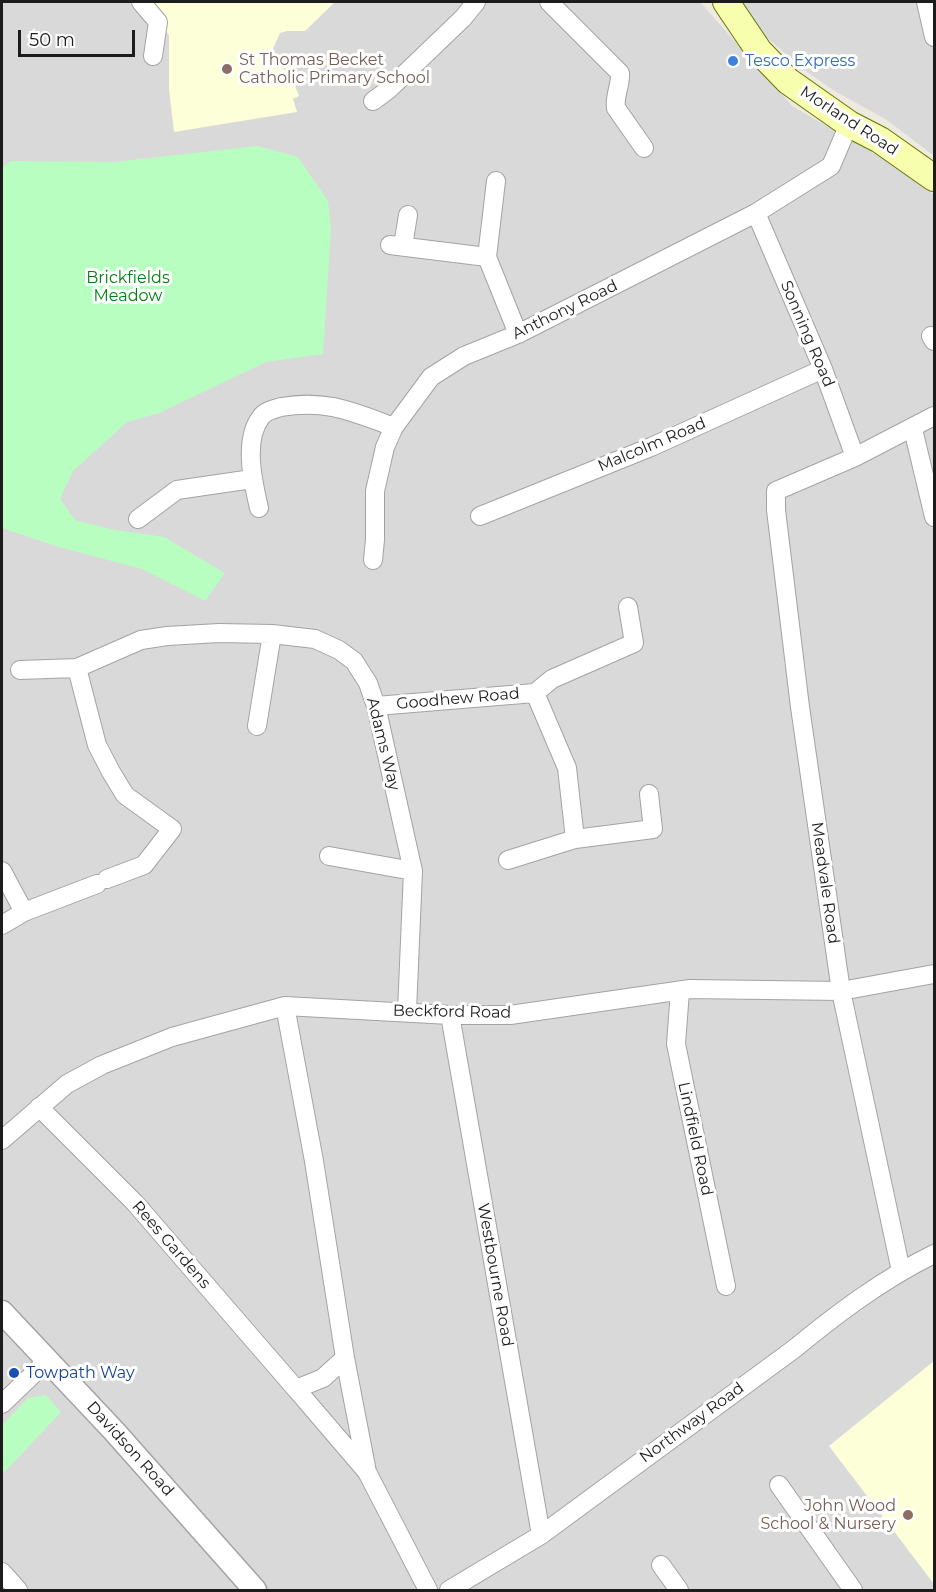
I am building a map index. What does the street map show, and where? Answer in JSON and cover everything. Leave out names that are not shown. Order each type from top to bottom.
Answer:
[{"type":"main road","name":"Morland Road","points":[[726,2],[759,51],[788,81],[849,124],[880,140],[934,178]]},
{"type":"street","points":[[141,2],[158,22],[153,56]]},
{"type":"street","points":[[373,101],[388,90],[464,18],[476,2]]},
{"type":"street","points":[[549,2],[620,73],[621,81],[615,103],[616,108],[644,148]]},
{"type":"street","points":[[926,2],[934,37]]},
{"type":"street","name":"Anthony Road","points":[[373,560],[375,491],[385,447],[394,427],[420,391],[439,372],[464,356],[519,334],[756,213],[831,166],[849,124]]},
{"type":"street","points":[[496,181],[486,257],[519,334]]},
{"type":"street","name":"Sonning Road","points":[[756,213],[823,369],[855,457]]},
{"type":"street","points":[[408,215],[397,245],[486,257]]},
{"type":"street","name":"Malcolm Road","points":[[480,516],[651,447],[823,369]]},
{"type":"street","points":[[258,508],[250,457],[256,427],[261,416],[273,409],[293,405],[332,405],[394,427]]},
{"type":"street","points":[[855,457],[913,429],[934,416]]},
{"type":"street","points":[[913,429],[934,517]]},
{"type":"street","name":"Meadvale Road","points":[[855,457],[776,491],[776,510],[800,707],[841,991],[901,1271]]},
{"type":"street","points":[[138,519],[177,490],[252,479]]},
{"type":"street","name":"Goodhew Road","points":[[376,706],[535,693],[552,680],[634,643],[628,607]]},
{"type":"street","name":"Adams Way","points":[[20,670],[76,668],[141,640],[219,633],[272,634],[315,639],[339,650],[354,661],[368,683],[376,706],[413,870],[407,1011]]},
{"type":"street","points":[[257,726],[272,634]]},
{"type":"street","points":[[2,925],[24,912],[144,865],[172,829],[125,795],[111,772],[97,745],[76,668]]},
{"type":"street","points":[[535,693],[567,768],[575,839]]},
{"type":"street","points":[[508,861],[575,839],[653,830],[649,794]]},
{"type":"street","points":[[329,856],[413,870]]},
{"type":"street","points":[[2,871],[24,912]]},
{"type":"street","name":"Beckford Road","points":[[2,1140],[67,1084],[102,1065],[172,1037],[285,1006],[450,1015],[510,1015],[680,991],[841,991],[934,974]]},
{"type":"street","name":"Lindfield Road","points":[[680,991],[676,1044],[726,1286]]},
{"type":"street","name":"Rees Gardens","points":[[285,1006],[314,1161],[345,1358],[367,1472]]},
{"type":"street","name":"Westbourne Road","points":[[450,1015],[541,1534]]},
{"type":"street","name":"Rees Gardens","points":[[39,1107],[135,1203],[367,1472],[428,1590]]},
{"type":"street","name":"Northway Road","points":[[449,1590],[541,1534],[794,1349],[831,1319],[901,1271],[934,1254]]},
{"type":"street","name":"Davidson Road","points":[[2,1311],[114,1431],[255,1590]]},
{"type":"street","points":[[296,1389],[323,1378],[345,1358]]},
{"type":"street","points":[[2,1404],[47,1361]]},
{"type":"street","points":[[779,1485],[853,1590]]},
{"type":"street","points":[[661,1565],[679,1590]]},
{"type":"street","points":[[2,1572],[18,1590]]},
{"type":"shaded area","points":[[2,2],[700,2],[792,106],[887,161],[934,195],[934,1590],[2,1590]]},
{"type":"shaded area","name":"St Thomas Becket Catholic Primary School","points":[[143,2],[335,2],[305,31],[280,33],[273,49],[277,61],[292,78],[299,96],[293,99],[297,112],[174,132],[169,89],[169,35]]},
{"type":"shaded area","points":[[742,2],[934,2],[934,156],[887,120],[833,90],[803,69],[764,35]]},
{"type":"shaded area","name":"John Wood School & Nursery","points":[[934,1361],[934,1584],[829,1446]]},
{"type":"green space","name":"Brickfields Meadow","points":[[257,146],[298,157],[328,201],[331,228],[323,354],[266,362],[159,413],[127,422],[73,471],[60,499],[75,520],[110,529],[164,537],[225,573],[205,601],[142,569],[59,547],[2,528],[2,167],[11,161],[114,162]]},
{"type":"green space","points":[[46,1395],[61,1412],[2,1475],[2,1425],[28,1398]]},
{"type":"place","name":"Tesco Express","points":[[733,61]]},
{"type":"place","name":"St Thomas Becket Catholic Primary School","points":[[227,69]]},
{"type":"place","name":"Towpath Way","points":[[14,1373]]},
{"type":"place","name":"John Wood School & Nursery","points":[[908,1515]]}]
